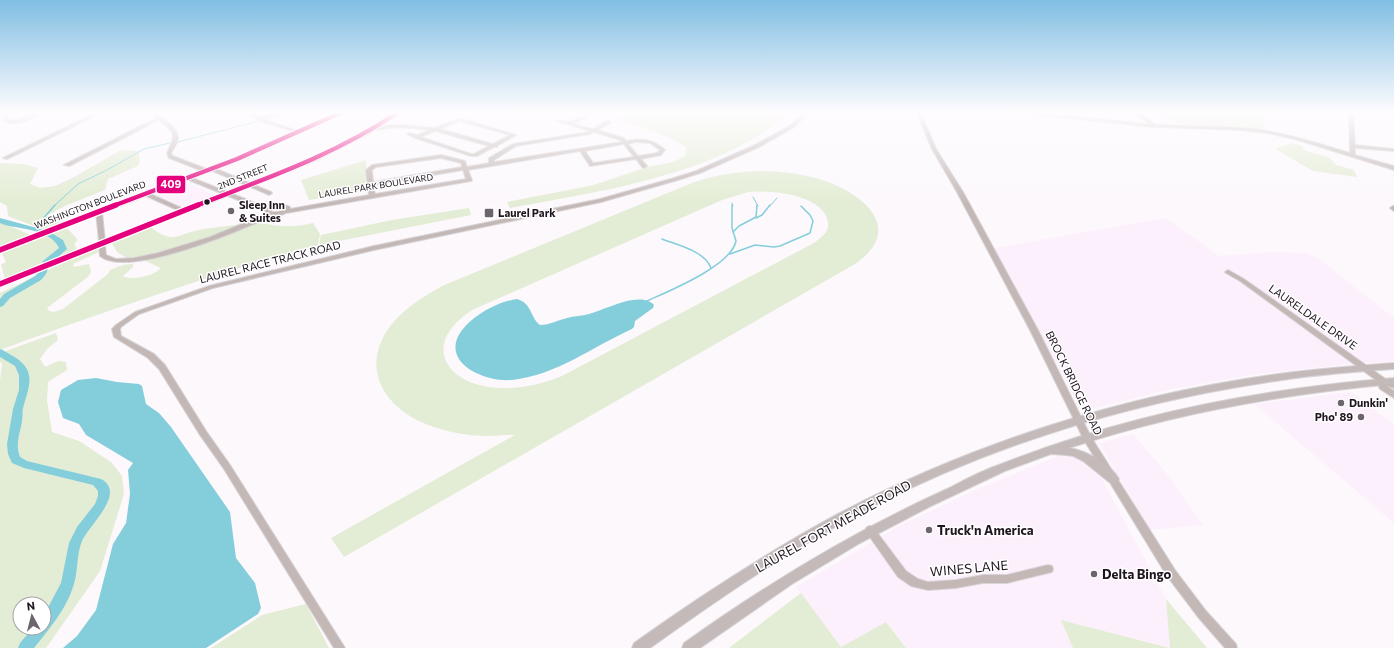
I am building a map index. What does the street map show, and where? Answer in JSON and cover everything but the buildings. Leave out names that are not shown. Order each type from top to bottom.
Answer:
[{"type":"main road","name":"WASHINGTON BOULEVARD","points":[[0,250],[210,170],[272,143]]},
{"type":"main road","name":"2ND STREET","points":[[1,284],[250,185],[347,143]]},
{"type":"main road","name":"LAUREL FORT MEADE ROAD","points":[[639,648],[759,566],[855,511],[912,483],[975,456],[1078,420],[1138,404],[1232,384],[1365,368],[1394,366]]},
{"type":"main road","name":"LAUREL FORT MEADE ROAD","points":[[689,648],[775,587],[870,530],[998,469],[1087,438],[1154,419],[1290,392],[1391,383]]},
{"type":"main road","points":[[1046,452],[1068,451],[1084,455],[1092,460],[1113,479]]},
{"type":"street","points":[[5,158],[36,143]]},
{"type":"street","points":[[67,165],[110,143]]},
{"type":"street","points":[[174,143],[169,153],[171,156],[269,193]]},
{"type":"street","points":[[436,143],[473,155],[479,154],[501,143]]},
{"type":"street","points":[[487,143],[496,146]]},
{"type":"street","points":[[492,164],[491,159],[515,145],[526,143]]},
{"type":"street","points":[[370,184],[624,143]]},
{"type":"street","points":[[626,143],[644,166]]},
{"type":"street","points":[[582,150],[592,165],[659,154],[663,150],[653,143]]},
{"type":"street","name":"LAUREL RACE TRACK ROAD","points":[[340,648],[227,467],[203,433],[162,367],[151,356],[118,337],[116,329],[118,326],[137,313],[211,287],[367,250],[600,200],[704,170],[762,143]]},
{"type":"street","name":"BROCK BRIDGE ROAD","points":[[932,143],[960,192],[1035,332],[1087,438],[1171,573],[1192,602],[1232,648]]},
{"type":"street","points":[[1312,143],[1394,168]]},
{"type":"street","points":[[1353,156],[1353,146],[1394,150]]},
{"type":"street","points":[[372,194],[369,170],[374,166],[443,156],[463,162],[465,168]]},
{"type":"street","name":"LAUREL PARK BOULEVARD","points":[[188,178],[257,206],[269,213],[278,214],[286,209],[469,178],[465,168]]},
{"type":"street","points":[[146,194],[184,211]]},
{"type":"street","name":"LAUREL PARK BOULEVARD","points":[[257,206],[276,206],[286,209]]},
{"type":"street","points":[[98,212],[102,256],[110,260],[128,260],[206,241],[269,213],[276,206]]},
{"type":"street","name":"LAURELDALE DRIVE","points":[[1228,272],[1242,280],[1365,368],[1391,383]]},
{"type":"street","name":"LAURELDALE DRIVE","points":[[1391,383],[1384,387],[1394,395]]},
{"type":"street","name":"WINES LANE","points":[[870,530],[902,574],[915,583],[928,586],[956,584],[983,579],[1007,579],[1048,569]]},
{"type":"shaded area","points":[[183,182],[216,196],[188,207],[182,207],[156,195]]},
{"type":"shaded area","points":[[1166,218],[1219,256],[1271,252],[1304,253],[1318,258],[1394,318],[1394,361],[1347,364],[1251,375],[1167,390],[1091,409],[1078,404],[994,248]]},
{"type":"shaded area","points":[[1351,392],[1394,424],[1394,523],[1254,404]]},
{"type":"shaded area","points":[[1133,434],[1166,473],[1203,525],[1150,530],[1099,443]]},
{"type":"shaded area","points":[[1058,456],[1075,457],[1095,466],[1166,599],[1171,648],[1062,620],[1073,648],[906,648],[886,622],[841,647],[796,587],[897,527],[973,491]]},
{"type":"green space","points":[[680,143],[744,143],[729,152],[694,166],[656,178],[581,195],[510,208],[507,202],[594,185],[647,167],[673,162],[685,156],[687,149]]},
{"type":"green space","points":[[1291,143],[1303,146],[1302,148],[1309,152],[1329,157],[1336,165],[1354,170],[1357,177],[1313,171],[1275,149]]},
{"type":"green space","points":[[121,150],[138,151],[140,160],[138,166],[108,179],[105,190],[67,205],[46,216],[62,224],[44,230],[8,216],[7,206],[0,202],[0,163],[24,164],[38,168],[30,184],[40,188],[55,186]]},
{"type":"green space","points":[[366,160],[367,191],[309,200],[301,180]]},
{"type":"green space","points":[[758,171],[783,172],[813,177],[843,188],[856,196],[867,206],[874,216],[878,228],[877,239],[869,252],[855,264],[344,557],[331,538],[515,435],[474,435],[441,429],[417,420],[403,411],[391,400],[382,387],[377,373],[377,358],[381,342],[391,325],[402,313],[442,286],[692,183],[720,175]],"holes":[[[748,192],[782,193],[807,200],[817,205],[824,213],[828,222],[826,232],[812,244],[554,379],[539,384],[515,388],[499,388],[480,385],[465,379],[453,371],[446,361],[443,349],[447,336],[456,323],[472,310],[722,200]]]},
{"type":"green space","points":[[469,208],[471,215],[319,245],[321,235],[392,220]]},
{"type":"green space","points":[[255,221],[270,225],[284,226],[298,226],[313,223],[320,234],[318,245],[158,294],[0,350],[0,293],[97,247],[99,252],[73,264],[74,267],[89,264],[91,272],[89,276],[47,308],[49,311],[54,312],[63,309],[108,274],[110,270],[124,265],[133,264],[133,267],[123,276],[137,278],[158,271],[161,268],[137,257],[127,258],[117,252],[111,242],[149,226],[162,234],[173,237],[199,230]]},
{"type":"green space","points":[[0,222],[31,235],[0,247]]},
{"type":"green space","points":[[66,227],[78,240],[74,244],[78,251],[5,279],[1,265],[6,262],[2,254],[5,250]]},
{"type":"green space","points":[[56,333],[58,340],[47,349],[40,359],[45,367],[58,361],[66,362],[67,370],[48,382],[47,401],[52,432],[79,441],[111,462],[122,476],[124,494],[100,571],[46,648],[0,648],[0,381],[2,364],[0,362],[0,353]]},
{"type":"green space","points":[[801,593],[841,647],[886,622],[906,648],[729,648]]},
{"type":"green space","points":[[1166,599],[1207,648],[1170,648]]},
{"type":"green space","points":[[306,604],[329,648],[211,648],[262,615]]},
{"type":"green space","points":[[1061,620],[1170,648],[1073,648]]},
{"type":"water","points":[[517,299],[526,304],[540,325],[570,317],[589,314],[632,300],[648,301],[654,305],[653,308],[635,321],[632,329],[574,359],[544,372],[528,377],[502,380],[493,379],[474,372],[460,361],[456,349],[458,338],[465,326],[476,316],[490,308],[504,302]]},
{"type":"water","points":[[96,378],[139,384],[142,386],[146,404],[159,413],[171,427],[230,512],[236,558],[255,583],[261,608],[258,614],[206,648],[63,648],[77,636],[96,610],[113,544],[126,523],[130,494],[128,470],[133,463],[86,435],[79,424],[63,418],[58,402],[61,390],[78,380]]},
{"type":"waterway","points":[[55,205],[78,184],[107,170],[144,149],[169,143]]},
{"type":"waterway","points":[[753,197],[758,206]]},
{"type":"waterway","points":[[770,206],[777,198]]},
{"type":"waterway","points":[[34,229],[55,205]]},
{"type":"waterway","points":[[732,205],[733,232]]},
{"type":"waterway","points":[[733,232],[739,226],[756,217],[757,205]]},
{"type":"waterway","points":[[756,218],[762,215],[770,205]]},
{"type":"waterway","points":[[730,254],[755,245],[774,247],[780,246],[810,233],[813,221],[810,215],[801,206]]},
{"type":"waterway","points":[[0,220],[46,233],[60,242],[63,249],[46,263],[42,274],[38,278],[7,296],[0,304]]},
{"type":"waterway","points":[[711,268],[723,260],[732,250],[736,241],[733,232]]},
{"type":"waterway","points":[[662,239],[683,246],[697,253],[708,262],[711,268]]},
{"type":"waterway","points":[[647,301],[698,277],[711,268]]},
{"type":"waterway","points":[[0,352],[19,364],[23,370],[25,380],[12,440],[12,449],[16,460],[24,464],[94,481],[99,483],[104,488],[102,502],[81,531],[75,543],[68,583],[58,605],[52,614]]},
{"type":"waterway","points":[[25,648],[35,636]]},
{"type":"transit line","name":"409","points":[[0,250],[237,159],[272,143]]},
{"type":"transit line","name":"409","points":[[0,284],[317,158],[346,143]]},
{"type":"place","name":"Sleep Inn & Suites","points":[[231,211]]},
{"type":"place","name":"Laurel Park","points":[[489,213]]},
{"type":"place","name":"Dunkin'","points":[[1341,403]]},
{"type":"place","name":"Pho' 89","points":[[1361,417]]},
{"type":"place","name":"Truck'n America","points":[[929,530]]},
{"type":"place","name":"Delta Bingo","points":[[1094,574]]}]
